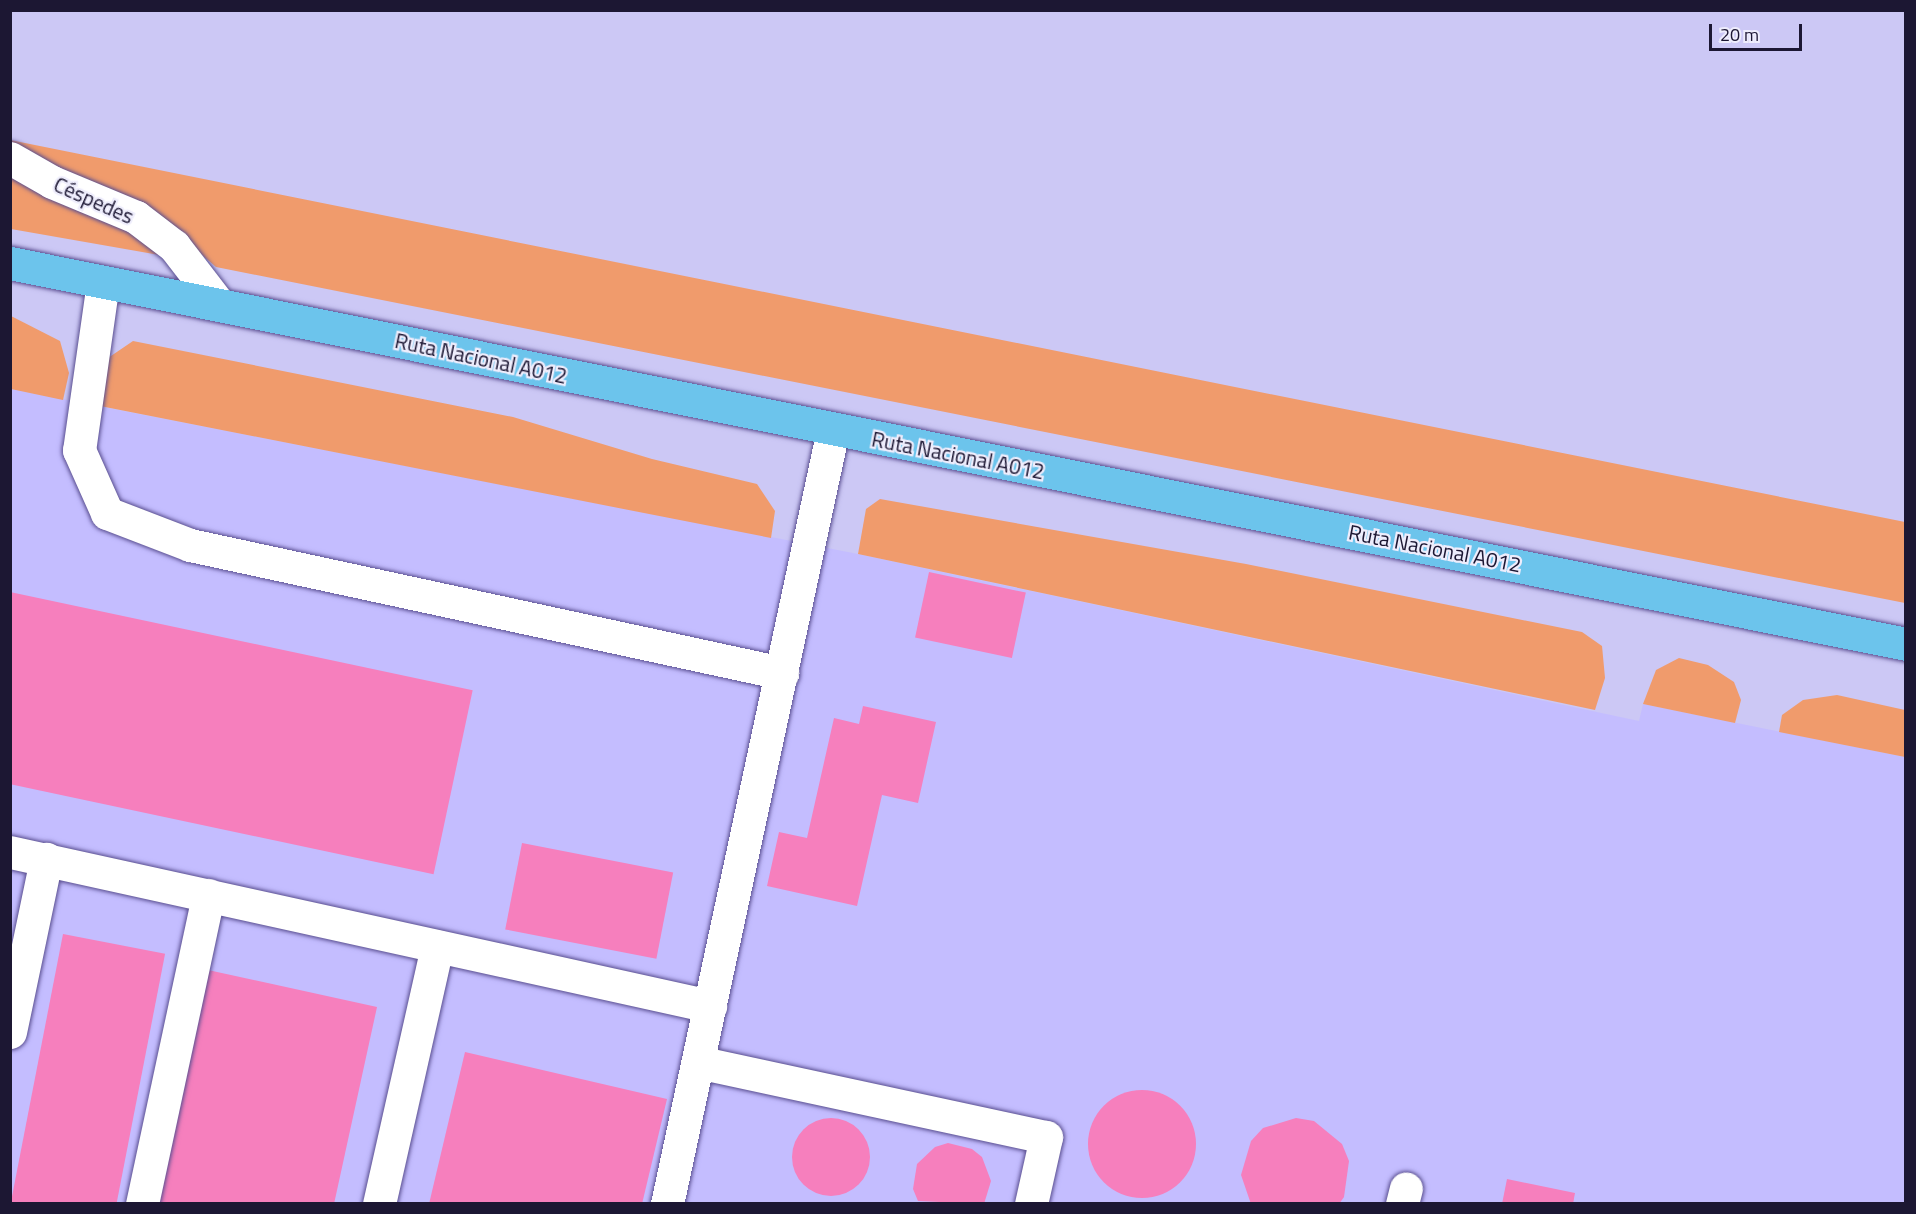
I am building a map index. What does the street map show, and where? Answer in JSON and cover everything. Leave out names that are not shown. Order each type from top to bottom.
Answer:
[{"type":"highway","name":"Ruta Nacional A012","points":[[10,263],[1905,644]]},
{"type":"street","name":"Céspedes","points":[[10,158],[52,182],[136,217],[174,246],[218,303]]},
{"type":"street","points":[[104,282],[79,450],[107,513],[190,545],[782,672]]},
{"type":"street","points":[[667,1203],[833,430]]},
{"type":"street","points":[[10,852],[710,1005]]},
{"type":"street","points":[[10,1032],[46,859]]},
{"type":"street","points":[[142,1203],[208,895]]},
{"type":"street","points":[[379,1203],[437,946]]},
{"type":"street","points":[[698,1062],[1046,1137],[1031,1203]]},
{"type":"shaded area","points":[[10,140],[1905,522],[1905,603],[216,267],[186,241],[34,163]]},
{"type":"shaded area","points":[[10,169],[135,233],[165,256],[11,229]]},
{"type":"shaded area","points":[[11,316],[60,341],[69,373],[63,400],[11,389]]},
{"type":"shaded area","points":[[133,341],[513,417],[652,459],[757,484],[775,511],[771,538],[100,406],[108,358]]},
{"type":"shaded area","points":[[11,389],[858,554],[1639,721],[1643,704],[1905,757],[1905,1203],[11,1204]]},
{"type":"shaded area","points":[[880,499],[1246,564],[1582,632],[1602,646],[1605,678],[1595,710],[858,554],[866,509]]},
{"type":"shaded area","points":[[1679,658],[1708,665],[1734,682],[1741,700],[1735,723],[1643,704],[1656,670]]},
{"type":"shaded area","points":[[1837,695],[1905,710],[1905,757],[1779,732],[1782,715],[1803,700]]},
{"type":"building","points":[[929,572],[1026,593],[1012,658],[915,638]]},
{"type":"building","points":[[10,592],[473,690],[434,874],[10,784]]},
{"type":"building","points":[[863,706],[936,722],[918,803],[882,795],[857,906],[767,886],[779,832],[807,838],[834,718],[859,724]]},
{"type":"building","points":[[522,843],[673,872],[656,959],[505,929]]},
{"type":"building","points":[[63,934],[165,954],[116,1204],[11,1204]]},
{"type":"building","points":[[208,970],[377,1007],[334,1204],[157,1204]]},
{"type":"building","points":[[465,1052],[667,1099],[642,1204],[429,1204]]},
{"type":"building","points":[[1142,1090],[1163,1094],[1180,1106],[1192,1123],[1196,1144],[1192,1165],[1180,1182],[1163,1194],[1142,1198],[1121,1194],[1104,1182],[1092,1165],[1088,1144],[1092,1123],[1104,1106],[1121,1094]]},
{"type":"building","points":[[831,1118],[846,1121],[858,1130],[867,1142],[870,1157],[867,1172],[858,1184],[846,1193],[831,1196],[816,1193],[804,1184],[795,1172],[792,1157],[795,1142],[804,1130],[816,1121]]},
{"type":"building","points":[[1296,1118],[1314,1121],[1342,1144],[1349,1161],[1344,1197],[1339,1204],[1251,1204],[1241,1175],[1251,1141],[1263,1128]]},
{"type":"building","points":[[948,1143],[972,1149],[982,1157],[991,1181],[984,1204],[918,1201],[913,1189],[917,1164],[935,1147]]},
{"type":"building","points":[[1507,1179],[1575,1193],[1573,1204],[1502,1204]]}]
